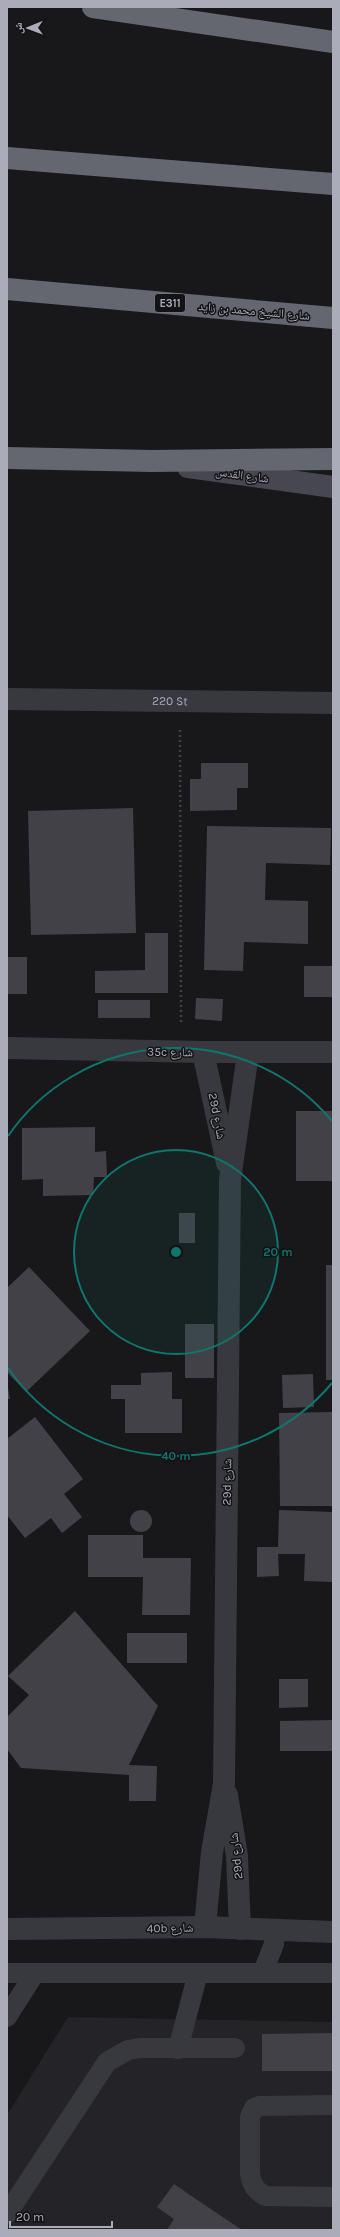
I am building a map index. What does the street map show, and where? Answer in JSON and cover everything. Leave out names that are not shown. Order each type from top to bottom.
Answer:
[{"type":"highway","points":[[93,7],[333,42]]},
{"type":"highway","points":[[7,158],[333,184]]},
{"type":"highway","name":"شارع الشيخ محمد بن زايد","points":[[7,289],[333,318]]},
{"type":"highway","points":[[7,458],[152,462],[333,459]]},
{"type":"main road","name":"شارع القدس","points":[[152,462],[333,487]]},
{"type":"street","name":"220 St","points":[[7,700],[333,703]]},
{"type":"street","name":"35c شارع","points":[[7,1048],[248,1053],[333,1052]]},
{"type":"street","name":"29d شارع","points":[[203,1052],[230,1180]]},
{"type":"street","name":"29d شارع","points":[[205,1927],[211,1859],[224,1784],[230,1180],[248,1053]]},
{"type":"street","name":"29d شارع","points":[[224,1784],[237,1856],[240,1929]]},
{"type":"street","name":"40b شارع","points":[[7,1929],[205,1927],[333,1932]]},
{"type":"lane","points":[[263,1972],[274,1944],[275,1930]]},
{"type":"lane","points":[[7,1973],[333,1973]]},
{"type":"lane","points":[[7,2017],[35,1973]]},
{"type":"lane","points":[[178,2049],[198,1973]]},
{"type":"lane","points":[[7,2214],[107,2062],[128,2050],[235,2048]]},
{"type":"lane","points":[[333,2105],[259,2106],[254,2108],[250,2117],[250,2174],[252,2183],[257,2191],[265,2196],[333,2197]]},
{"type":"path","points":[[180,702],[181,1052]]},
{"type":"shaded area","points":[[68,2017],[333,2022],[333,2230],[7,2230],[7,2115]]},
{"type":"building","points":[[201,763],[248,763],[248,788],[237,788],[237,810],[190,811],[190,779],[201,779]]},
{"type":"building","points":[[133,808],[136,933],[31,935],[28,811]]},
{"type":"building","points":[[207,826],[331,828],[330,865],[266,863],[265,900],[308,901],[308,944],[244,942],[243,971],[204,970]]},
{"type":"building","points":[[145,933],[168,933],[168,993],[95,993],[95,971],[145,970]]},
{"type":"building","points":[[7,957],[27,957],[27,994],[7,994]]},
{"type":"building","points":[[304,966],[333,966],[333,997],[304,997]]},
{"type":"building","points":[[196,998],[223,999],[222,1021],[195,1019]]},
{"type":"building","points":[[98,1000],[150,1000],[150,1018],[98,1018]]},
{"type":"building","points":[[296,1111],[333,1111],[333,1181],[296,1181]]},
{"type":"building","points":[[95,1127],[95,1152],[106,1151],[107,1177],[94,1177],[93,1195],[43,1196],[43,1179],[22,1180],[22,1128]]},
{"type":"building","points":[[179,1213],[195,1213],[195,1243],[179,1243]]},
{"type":"building","points":[[326,1265],[333,1265],[333,1380],[326,1380]]},
{"type":"building","points":[[29,1267],[90,1331],[26,1392],[7,1372],[7,1288]]},
{"type":"building","points":[[185,1324],[214,1324],[214,1378],[185,1378]]},
{"type":"building","points":[[172,1372],[172,1399],[182,1399],[182,1433],[125,1433],[125,1399],[111,1399],[111,1385],[141,1385],[141,1373]]},
{"type":"building","points":[[313,1374],[314,1407],[283,1408],[282,1375]]},
{"type":"building","points":[[8,1387],[10,1399],[7,1399]]},
{"type":"building","points":[[333,1412],[333,1506],[280,1506],[279,1413]]},
{"type":"building","points":[[35,1417],[83,1479],[64,1494],[82,1517],[62,1533],[51,1518],[25,1538],[7,1515],[7,1439]]},
{"type":"building","points":[[137,1510],[145,1510],[152,1517],[152,1525],[145,1532],[137,1532],[130,1525],[130,1517]]},
{"type":"building","points":[[279,1510],[333,1512],[333,1582],[304,1581],[305,1554],[278,1554],[279,1576],[257,1577],[257,1547],[278,1547]]},
{"type":"building","points":[[88,1535],[143,1535],[143,1558],[191,1558],[190,1615],[142,1615],[143,1577],[88,1577]]},
{"type":"building","points":[[75,1611],[158,1706],[129,1765],[157,1766],[156,1801],[129,1801],[129,1775],[21,1768],[7,1749],[7,1717],[29,1695],[8,1676]]},
{"type":"building","points":[[127,1633],[187,1633],[187,1663],[127,1663]]},
{"type":"building","points":[[279,1679],[308,1679],[308,1707],[279,1708]]},
{"type":"building","points":[[333,1720],[333,1751],[280,1751],[280,1721]]},
{"type":"building","points":[[333,2033],[333,2071],[262,2071],[262,2034]]},
{"type":"building","points":[[174,2184],[242,2230],[167,2230],[174,2219],[157,2207]]}]
